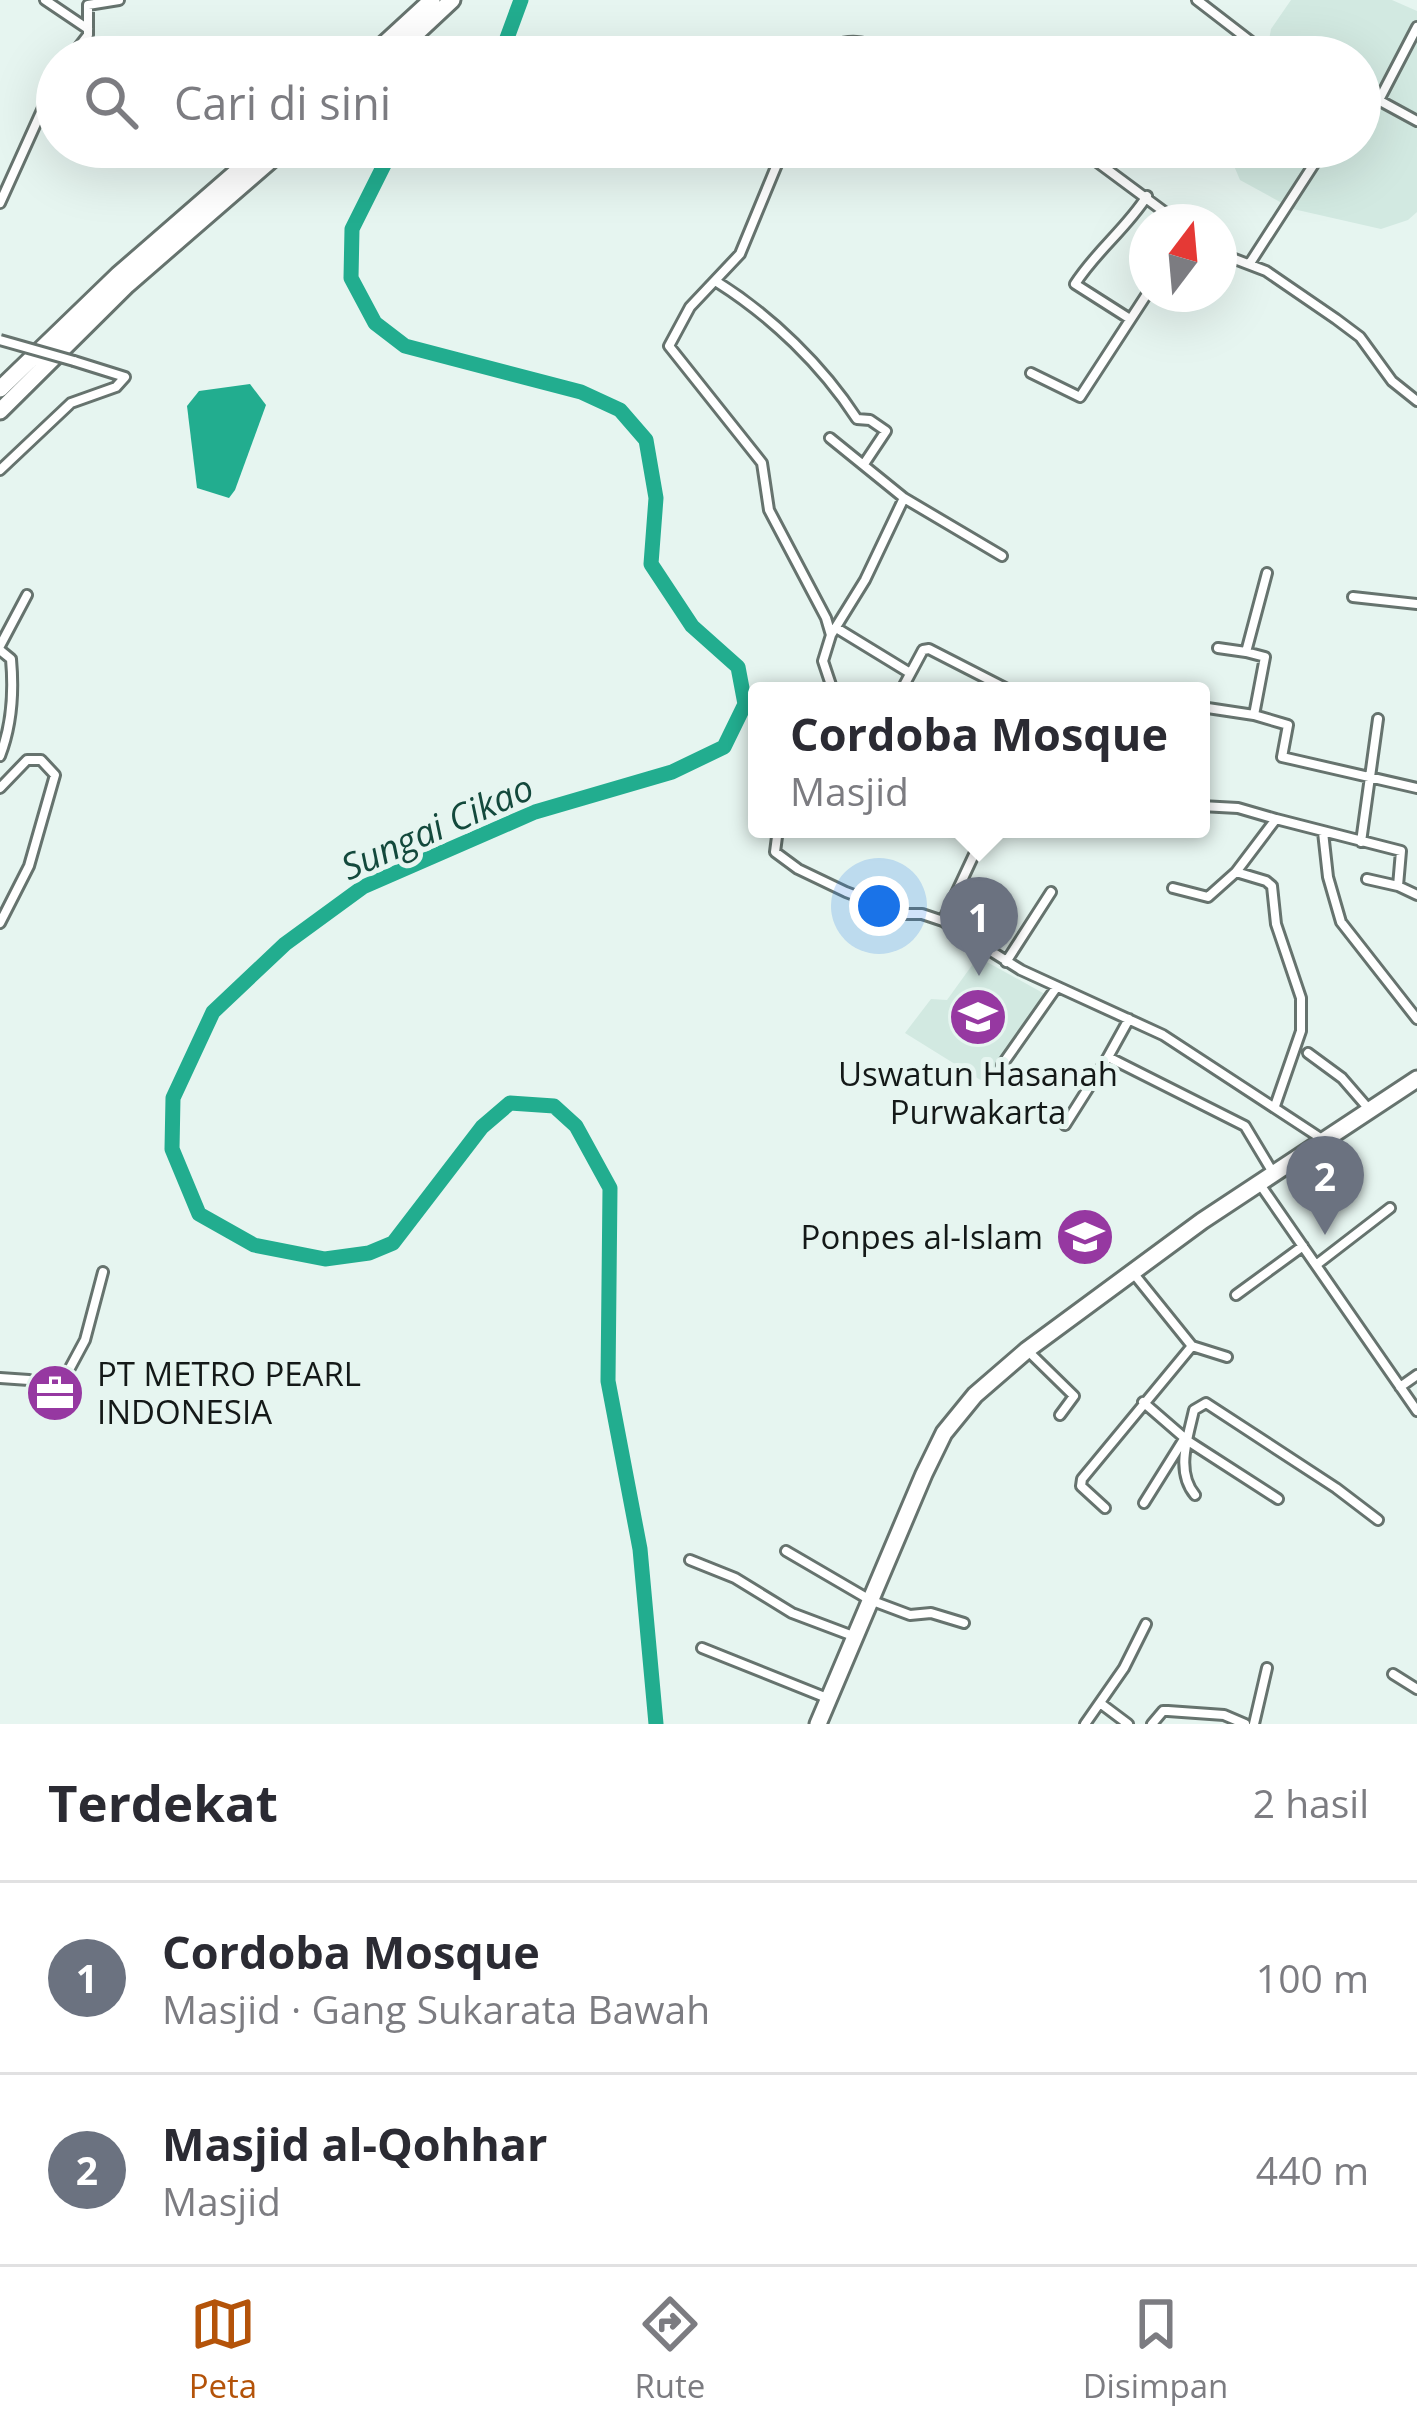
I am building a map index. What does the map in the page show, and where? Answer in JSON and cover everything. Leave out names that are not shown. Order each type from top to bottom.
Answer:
[{"type":"highway","points":[[393,36],[432,0]]},
{"type":"highway","points":[[413,36],[452,0]]},
{"type":"highway","points":[[0,389],[118,275],[242,168]]},
{"type":"highway","points":[[0,410],[127,286],[262,168]]},
{"type":"highway","points":[[818,1724],[944,1433],[974,1395],[1027,1350],[1202,1221],[1417,1079]]},
{"type":"street","points":[[45,0],[89,30]]},
{"type":"street","points":[[85,36],[88,5],[119,0]]},
{"type":"street","points":[[1197,0],[1244,36]]},
{"type":"street","points":[[1381,96],[1417,27]]},
{"type":"street","points":[[1381,101],[1417,121]]},
{"type":"street","points":[[0,203],[36,123]]},
{"type":"street","points":[[776,168],[742,250],[690,307],[669,346],[762,463],[769,510],[834,632],[910,673]]},
{"type":"street","points":[[1107,168],[1157,204]]},
{"type":"street","points":[[1250,263],[1311,168]]},
{"type":"street","points":[[1130,319],[1075,284],[1100,246],[1132,219],[1147,196]]},
{"type":"street","points":[[1237,259],[1297,291],[1360,338],[1392,381],[1417,401]]},
{"type":"street","points":[[717,282],[752,304],[789,339],[857,419],[870,420],[886,431],[863,464]]},
{"type":"street","points":[[1031,373],[1080,397],[1135,312]]},
{"type":"street","points":[[0,340],[124,377],[116,387],[70,403],[0,470]]},
{"type":"street","points":[[830,438],[904,498],[1002,556]]},
{"type":"street","points":[[831,682],[823,661],[834,632],[904,498]]},
{"type":"street","points":[[1246,652],[1267,573]]},
{"type":"street","points":[[0,756],[9,732],[12,678],[11,659],[0,648],[27,595]]},
{"type":"street","points":[[1353,597],[1417,604]]},
{"type":"street","points":[[1218,648],[1265,657],[1254,715]]},
{"type":"street","points":[[906,682],[923,650],[929,649],[994,682]]},
{"type":"street","points":[[1210,708],[1287,724],[1283,758],[1417,788]]},
{"type":"street","points":[[1361,842],[1378,719]]},
{"type":"street","points":[[0,788],[27,760],[41,760],[56,775],[28,866],[0,923]]},
{"type":"street","points":[[1210,806],[1238,808],[1402,851],[1398,886]]},
{"type":"street","points":[[1173,888],[1205,898],[1236,872],[1276,819]]},
{"type":"street","points":[[1323,832],[1328,877],[1341,922],[1417,1019]]},
{"type":"street","points":[[777,838],[775,852],[798,868],[904,914],[943,921],[1006,962],[1179,1044],[1324,1141]]},
{"type":"street","points":[[943,921],[982,838]]},
{"type":"street","points":[[1236,872],[1272,886],[1276,923],[1300,998],[1300,1031],[1275,1106]]},
{"type":"street","points":[[1366,879],[1417,895]]},
{"type":"street","points":[[1006,962],[1051,892]]},
{"type":"street","points":[[1002,1065],[1056,988]]},
{"type":"street","points":[[1065,1125],[1130,1019]]},
{"type":"street","points":[[1308,1053],[1342,1078],[1368,1108]]},
{"type":"street","points":[[1108,1057],[1245,1126],[1276,1211],[1417,1411]]},
{"type":"street","points":[[1316,1264],[1390,1208]]},
{"type":"street","points":[[1236,1295],[1303,1246]]},
{"type":"street","points":[[0,1378],[29,1380],[56,1394],[85,1340],[103,1272]]},
{"type":"street","points":[[1133,1273],[1192,1346],[1227,1358]]},
{"type":"street","points":[[1105,1508],[1081,1482],[1192,1346]]},
{"type":"street","points":[[1027,1350],[1074,1396],[1060,1414]]},
{"type":"street","points":[[1400,1387],[1417,1375]]},
{"type":"street","points":[[1143,1402],[1186,1439],[1278,1499]]},
{"type":"street","points":[[1144,1503],[1175,1460],[1194,1410],[1205,1403],[1378,1520]]},
{"type":"street","points":[[1186,1439],[1184,1477],[1195,1495]]},
{"type":"street","points":[[786,1551],[869,1600],[917,1617],[931,1613],[964,1623]]},
{"type":"street","points":[[690,1560],[735,1578],[792,1613],[854,1636]]},
{"type":"street","points":[[1085,1724],[1137,1645],[1145,1624]]},
{"type":"street","points":[[702,1648],[829,1698]]},
{"type":"street","points":[[1152,1724],[1162,1711],[1224,1715],[1249,1724],[1267,1669]]},
{"type":"street","points":[[1393,1674],[1417,1689]]},
{"type":"street","points":[[1100,1703],[1128,1724]]},
{"type":"shaded area","points":[[1291,0],[1392,0],[1417,11],[1417,212],[1408,220],[1381,229],[1293,209],[1240,180],[1235,168],[1381,168],[1381,36],[1270,36]]},
{"type":"shaded area","points":[[250,384],[266,405],[235,490],[229,498],[197,488],[187,406],[199,391]]},
{"type":"shaded area","name":"Uswatun Hasanah Purwakarta","points":[[978,957],[1052,998],[987,1084],[905,1033],[931,999],[947,1000]]},
{"type":"waterway","name":"Sungai Cikao","points":[[508,36],[521,0]]},
{"type":"waterway","name":"Sungai Cikao","points":[[382,168],[352,229],[351,278],[375,323],[405,346],[581,392],[620,410],[646,440],[656,498],[651,564],[692,626],[738,667],[745,704],[724,747],[672,772],[535,812],[363,887],[285,944],[213,1012],[173,1098],[172,1149],[199,1214],[254,1245],[325,1259],[369,1253],[393,1243],[482,1127],[510,1103],[554,1106],[576,1126],[610,1188],[608,1381],[640,1549],[656,1724]]},
{"type":"place","name":"Cordoba Mosque","points":[[979,976]]},
{"type":"place","name":"Uswatun Hasanah Purwakarta","points":[[978,1017]]},
{"type":"place","name":"Masjid al-Qohhar","points":[[1325,1235]]},
{"type":"place","name":"Ponpes al-Islam","points":[[1085,1237]]},
{"type":"place","name":"PT METRO PEARL INDONESIA","points":[[55,1393]]}]
